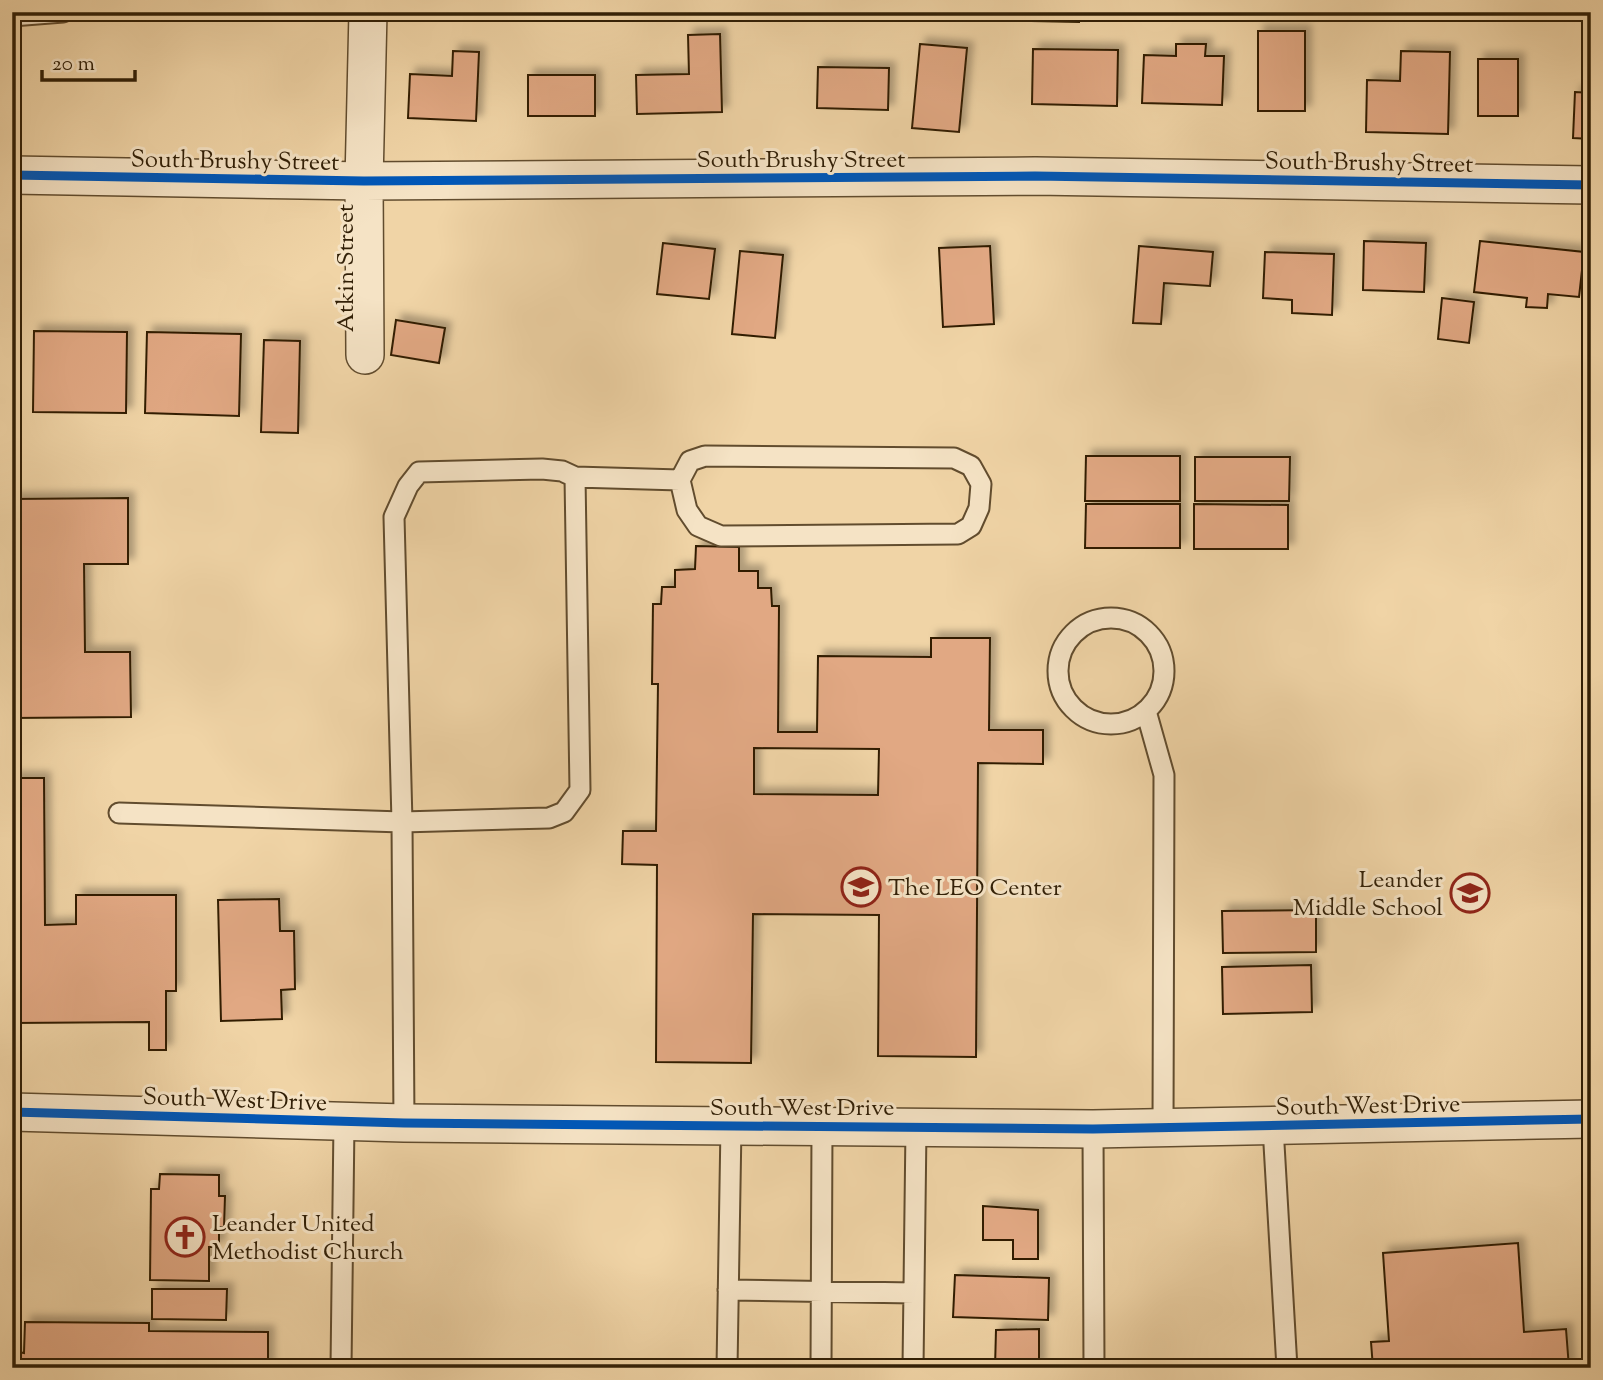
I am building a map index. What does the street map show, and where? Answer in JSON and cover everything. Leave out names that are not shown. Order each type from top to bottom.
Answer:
[{"type":"street","name":"Atkin Street","points":[[365,355],[364,181],[368,12]]},
{"type":"street","name":"South Brushy Street","points":[[12,175],[364,181],[1035,176],[1591,185]]},
{"type":"street","name":"South West Drive","points":[[12,1112],[404,1123],[1093,1129],[1591,1119]]},
{"type":"lane","points":[[12,16],[64,12]]},
{"type":"lane","points":[[705,456],[954,458],[971,466],[981,484],[979,508],[971,526],[958,534],[720,536],[698,526],[687,510],[680,480],[690,461],[705,456]]},
{"type":"lane","points":[[404,1123],[402,822],[394,517],[408,486],[419,472],[542,469],[562,471],[575,477],[680,480]]},
{"type":"lane","points":[[119,813],[402,822],[549,818],[564,813],[580,790],[575,477]]},
{"type":"lane","points":[[1114,617],[1135,622],[1151,635],[1162,653],[1165,674],[1160,694],[1146,711],[1129,722],[1108,725],[1088,719],[1071,706],[1060,688],[1057,667],[1063,647],[1076,630],[1094,620],[1114,617]]},
{"type":"lane","points":[[1146,711],[1164,775],[1163,1127]]},
{"type":"lane","points":[[341,1368],[344,1122]]},
{"type":"lane","points":[[727,1368],[731,1126]]},
{"type":"lane","points":[[1273,1126],[1287,1368]]},
{"type":"lane","points":[[821,1368],[822,1127]]},
{"type":"lane","points":[[913,1368],[916,1128]]},
{"type":"lane","points":[[1093,1129],[1094,1368]]},
{"type":"lane","points":[[728,1290],[914,1293]]},
{"type":"building","points":[[962,12],[1000,12],[1000,15],[962,16]]},
{"type":"building","points":[[1032,12],[1079,12],[1079,22],[1032,21]]},
{"type":"building","points":[[1258,31],[1305,31],[1305,111],[1258,111]]},
{"type":"building","points":[[720,34],[722,112],[637,114],[636,75],[689,74],[688,35]]},
{"type":"building","points":[[920,44],[967,48],[959,132],[912,128]]},
{"type":"building","points":[[1176,44],[1206,44],[1205,56],[1224,56],[1222,105],[1142,103],[1144,55],[1176,56]]},
{"type":"building","points":[[1033,49],[1118,50],[1117,106],[1032,104]]},
{"type":"building","points":[[453,51],[479,52],[476,121],[408,118],[410,74],[452,76]]},
{"type":"building","points":[[1401,51],[1450,52],[1448,134],[1366,132],[1367,80],[1400,81]]},
{"type":"building","points":[[1478,59],[1518,59],[1518,116],[1478,116]]},
{"type":"building","points":[[818,67],[889,68],[888,110],[817,108]]},
{"type":"building","points":[[528,75],[595,75],[595,116],[528,116]]},
{"type":"building","points":[[1575,92],[1591,93],[1591,139],[1573,138]]},
{"type":"building","points":[[1364,241],[1426,243],[1424,292],[1363,290]]},
{"type":"building","points":[[1480,241],[1584,252],[1579,297],[1548,294],[1547,308],[1526,307],[1527,298],[1474,292]]},
{"type":"building","points":[[663,243],[715,249],[709,299],[657,294]]},
{"type":"building","points":[[990,246],[994,324],[943,327],[939,248]]},
{"type":"building","points":[[1139,246],[1213,252],[1210,286],[1164,283],[1161,324],[1133,323]]},
{"type":"building","points":[[740,251],[783,255],[775,338],[732,334]]},
{"type":"building","points":[[1265,252],[1334,254],[1332,315],[1292,313],[1292,300],[1263,298]]},
{"type":"building","points":[[1442,298],[1474,302],[1469,343],[1438,339]]},
{"type":"building","points":[[1587,305],[1591,305],[1591,349],[1586,349]]},
{"type":"building","points":[[396,320],[445,328],[439,363],[391,355]]},
{"type":"building","points":[[34,331],[127,332],[126,413],[33,412]]},
{"type":"building","points":[[147,332],[241,334],[239,416],[145,413]]},
{"type":"building","points":[[264,340],[300,341],[298,433],[261,432]]},
{"type":"building","points":[[1086,456],[1180,456],[1180,501],[1085,501]]},
{"type":"building","points":[[1195,457],[1290,457],[1289,501],[1195,501]]},
{"type":"building","points":[[128,498],[128,564],[84,564],[85,652],[130,652],[131,717],[12,718],[12,499]]},
{"type":"building","points":[[1086,504],[1180,504],[1180,548],[1085,548]]},
{"type":"building","points":[[1194,504],[1288,505],[1288,549],[1194,549]]},
{"type":"building","points":[[696,546],[739,547],[739,571],[758,571],[758,588],[771,588],[772,606],[779,606],[778,732],[817,732],[818,656],[931,657],[931,638],[990,638],[989,730],[1043,730],[1043,764],[978,763],[976,1057],[878,1056],[879,915],[753,914],[751,1063],[656,1062],[657,865],[622,864],[623,831],[656,831],[658,684],[652,684],[653,604],[661,604],[662,587],[675,587],[675,570],[695,569]],"holes":[[[754,748],[879,749],[878,795],[754,794]]]},
{"type":"building","points":[[12,778],[44,778],[45,925],[76,924],[76,895],[176,895],[176,991],[166,991],[166,1050],[149,1050],[149,1022],[12,1023]]},
{"type":"building","points":[[279,899],[280,931],[294,931],[295,989],[281,990],[282,1019],[221,1021],[218,900]]},
{"type":"building","points":[[1316,910],[1316,952],[1223,953],[1222,911]]},
{"type":"building","points":[[1311,965],[1312,1012],[1223,1014],[1222,967]]},
{"type":"building","name":"Leander United Methodist Church","points":[[160,1174],[219,1175],[219,1196],[225,1196],[224,1227],[219,1227],[219,1247],[209,1247],[209,1281],[150,1280],[151,1189],[159,1189]]},
{"type":"building","points":[[983,1206],[1038,1210],[1038,1259],[1013,1259],[1013,1240],[983,1240]]},
{"type":"building","points":[[1518,1243],[1524,1332],[1566,1329],[1569,1368],[1373,1368],[1371,1342],[1389,1341],[1383,1253]]},
{"type":"building","points":[[955,1275],[1049,1278],[1048,1320],[953,1317]]},
{"type":"building","points":[[152,1289],[227,1289],[226,1320],[152,1319]]},
{"type":"building","points":[[25,1322],[149,1323],[149,1331],[268,1332],[268,1368],[18,1368],[18,1352],[24,1353]]},
{"type":"building","points":[[1039,1329],[1039,1368],[995,1368],[996,1330]]},
{"type":"cycle path","points":[[12,175],[364,181],[1035,176],[1591,185]]},
{"type":"cycle path","points":[[12,1112],[404,1123],[1093,1129],[1591,1119]]},
{"type":"place","name":"The LEO Center","points":[[861,887]]},
{"type":"place","name":"Leander Middle School","points":[[1470,893]]},
{"type":"place","name":"Leander United Methodist Church","points":[[185,1237]]}]
